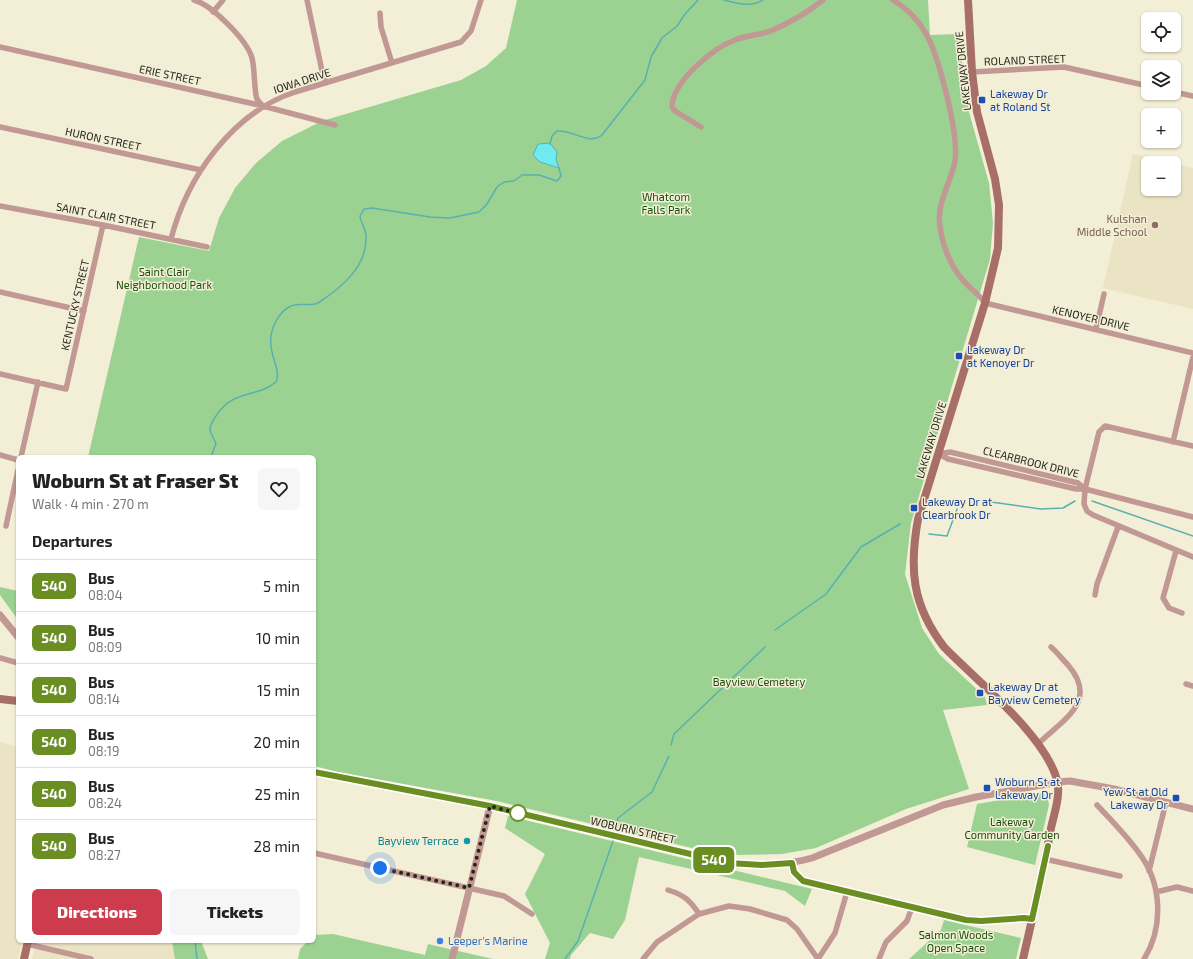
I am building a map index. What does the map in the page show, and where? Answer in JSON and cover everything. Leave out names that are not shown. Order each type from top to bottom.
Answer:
[{"type":"main road","name":"LAKEWAY DRIVE","points":[[968,0],[972,72],[977,112],[998,192],[1000,219],[996,260],[985,303],[918,519],[914,544],[913,576],[922,607],[937,638],[944,647],[1039,743],[1058,782]]},
{"type":"main road","points":[[0,699],[16,701]]},
{"type":"main road","points":[[1023,959],[1045,859],[1058,782]]},
{"type":"main road","points":[[24,959],[27,943]]},
{"type":"street","points":[[194,0],[213,12],[237,32],[245,44],[252,57],[255,70],[257,98],[263,106]]},
{"type":"street","points":[[213,12],[223,0]]},
{"type":"street","points":[[307,0],[322,71],[326,83]]},
{"type":"street","name":"IOWA DRIVE","points":[[171,239],[181,207],[202,170],[237,127],[263,106],[280,97],[461,42],[471,31],[481,0]]},
{"type":"street","points":[[701,127],[675,111],[672,107],[674,96],[690,72],[726,44],[774,29],[804,14],[823,0]]},
{"type":"street","points":[[893,0],[912,14],[925,32],[942,81],[951,116],[955,160],[939,212],[941,233],[955,269],[961,278],[978,293],[985,303]]},
{"type":"street","points":[[380,13],[381,27],[392,63]]},
{"type":"street","name":"ERIE STREET","points":[[0,47],[263,106],[335,125]]},
{"type":"street","name":"ROLAND STREET","points":[[972,72],[1064,67],[1141,84]]},
{"type":"street","points":[[1181,93],[1193,96]]},
{"type":"street","name":"HURON STREET","points":[[0,127],[202,170]]},
{"type":"street","name":"SAINT CLAIR STREET","points":[[0,206],[103,225],[207,247]]},
{"type":"street","name":"KENTUCKY STREET","points":[[38,382],[66,389],[103,225]]},
{"type":"street","points":[[0,292],[84,311]]},
{"type":"street","points":[[1096,328],[1104,294]]},
{"type":"street","name":"KENOYER DRIVE","points":[[985,303],[1096,328],[1193,353]]},
{"type":"street","points":[[1172,442],[1193,357]]},
{"type":"street","points":[[0,374],[38,382],[21,455]]},
{"type":"street","points":[[1193,446],[1105,426],[1099,432],[1084,504],[1087,511],[1118,527],[1193,557]]},
{"type":"street","name":"CLEARBROOK DRIVE","points":[[939,454],[948,459],[1076,489],[1086,489],[1193,517]]},
{"type":"street","points":[[0,455],[16,459]]},
{"type":"street","points":[[6,526],[16,479]]},
{"type":"street","points":[[1095,595],[1097,584],[1118,527]]},
{"type":"street","points":[[1176,551],[1163,598],[1169,608],[1182,613]]},
{"type":"street","points":[[1,617],[16,635]]},
{"type":"street","points":[[1039,743],[1074,711],[1079,701],[1081,692],[1077,676],[1051,648]]},
{"type":"street","points":[[0,658],[16,662]]},
{"type":"street","points":[[1186,684],[1193,686]]},
{"type":"street","name":"WOBURN STREET","points":[[316,772],[490,806],[728,863],[762,865],[792,863],[816,856],[943,805],[976,797],[1058,782],[1070,781],[1114,789],[1193,809]]},
{"type":"street","points":[[1149,871],[1166,802]]},
{"type":"street","points":[[1097,805],[1140,853],[1149,871],[1156,892],[1158,918],[1151,947],[1144,958],[1152,959]]},
{"type":"street","points":[[452,959],[490,806]]},
{"type":"street","points":[[316,853],[504,896],[532,914]]},
{"type":"street","points":[[1045,859],[1120,876]]},
{"type":"street","points":[[792,863],[794,872],[801,880],[912,907],[973,921],[1017,918],[1032,919]]},
{"type":"street","points":[[1156,892],[1177,887],[1193,891]]},
{"type":"street","points":[[668,890],[685,896],[691,901],[699,914]]},
{"type":"street","points":[[643,959],[657,942],[699,914],[719,908],[738,907],[781,917],[797,928],[818,959],[835,933],[848,892]]},
{"type":"street","points":[[879,959],[886,942],[907,921],[912,907]]},
{"type":"street","points":[[27,943],[91,959]]},
{"type":"shaded area","name":"Kulshan Middle School","points":[[1133,154],[1141,156],[1141,196],[1181,196],[1181,165],[1193,168],[1193,309],[1103,288]]},
{"type":"shaded area","points":[[0,742],[16,746],[16,943],[22,943],[18,959],[0,959]]},
{"type":"shaded area","points":[[36,943],[183,943],[185,959],[32,959]]},
{"type":"green space","points":[[517,0],[928,0],[930,35],[960,34],[963,72],[969,112],[989,183],[993,223],[990,259],[911,523],[905,574],[922,628],[939,654],[985,697],[987,705],[943,710],[969,789],[906,809],[816,848],[782,854],[737,855],[700,850],[497,801],[338,772],[316,766],[316,455],[88,455],[139,237],[209,251],[219,218],[235,188],[256,163],[282,141],[322,121],[461,80],[486,66],[506,48]]},
{"type":"green space","points":[[0,587],[16,591],[16,617],[0,595]]},
{"type":"green space","name":"Lakeway Community Garden","points":[[1042,793],[1047,795],[1049,805],[1035,865],[967,847],[977,804]]},
{"type":"green space","points":[[508,816],[812,889],[805,906],[785,891],[639,857],[625,920],[613,939],[590,933],[571,955],[570,959],[545,959],[550,943],[525,894],[545,854],[505,828]]},
{"type":"green space","name":"Salmon Woods Open Space","points":[[944,920],[1021,938],[1016,959],[909,959],[941,930]]},
{"type":"green space","points":[[333,934],[425,955],[428,944],[493,959],[298,959],[300,949],[306,943],[316,943],[316,935]]},
{"type":"green space","points":[[172,943],[202,943],[208,959],[175,959]]},
{"type":"water","points":[[550,143],[557,152],[556,160],[559,168],[540,162],[533,155],[538,144]]},
{"type":"waterway","points":[[550,144],[552,136],[557,131],[569,132],[591,139],[602,135],[645,80],[651,57],[662,38],[677,26],[685,14],[698,0]]},
{"type":"waterway","points":[[724,0],[749,4],[754,4],[763,0]]},
{"type":"waterway","points":[[212,455],[216,443],[210,427],[213,420],[223,407],[237,398],[269,387],[276,382],[277,370],[271,348],[271,340],[272,331],[281,314],[286,309],[294,305],[311,305],[318,303],[344,283],[357,267],[365,248],[366,234],[360,216],[364,209],[372,208],[430,217],[450,218],[479,212],[487,204],[497,187],[504,182],[514,181],[522,175],[539,175],[557,181],[561,176],[559,168]]},
{"type":"waterway","points":[[970,499],[1041,509],[1063,508],[1075,501]]},
{"type":"waterway","points":[[1092,501],[1193,536]]},
{"type":"waterway","points":[[929,534],[947,536],[957,509]]},
{"type":"waterway","points":[[775,630],[826,594],[861,547],[900,524]]},
{"type":"waterway","points":[[671,745],[674,734],[765,647]]},
{"type":"waterway","points":[[616,827],[618,818],[652,792],[669,756]]},
{"type":"waterway","points":[[565,959],[578,941],[613,841]]},
{"type":"waterway","points":[[195,943],[197,959]]},
{"type":"bus line","name":"540","points":[[316,772],[490,806],[728,863],[762,865],[792,863],[792,869],[797,877],[803,881],[973,921],[1010,918],[1032,919],[1048,846]]},
{"type":"place","name":"Lakeway Dr at Roland St","points":[[982,100]]},
{"type":"place","name":"Kulshan Middle School","points":[[1155,225]]},
{"type":"place","name":"Lakeway Dr at Kenoyer Dr","points":[[959,356]]},
{"type":"place","name":"Lakeway Dr at Clearbrook Dr","points":[[914,508]]},
{"type":"place","name":"Lakeway Dr at Bayview Cemetery","points":[[980,693]]},
{"type":"place","name":"Woburn St at Lakeway Dr","points":[[987,788]]},
{"type":"place","name":"Yew St at Old Lakeway Dr","points":[[1176,798]]},
{"type":"place","name":"Bayview Terrace","points":[[467,841]]},
{"type":"place","name":"Leeper's Marine","points":[[440,941]]},
{"type":"route","points":[[380,868],[469,888],[490,806],[520,814],[518,813]]},
{"type":"park label","name":"Whatcom Falls Park","points":[[666,203]]},
{"type":"park label","name":"Saint Clair Neighborhood Park","points":[[164,278]]},
{"type":"park label","name":"Bayview Cemetery","points":[[759,682]]}]
